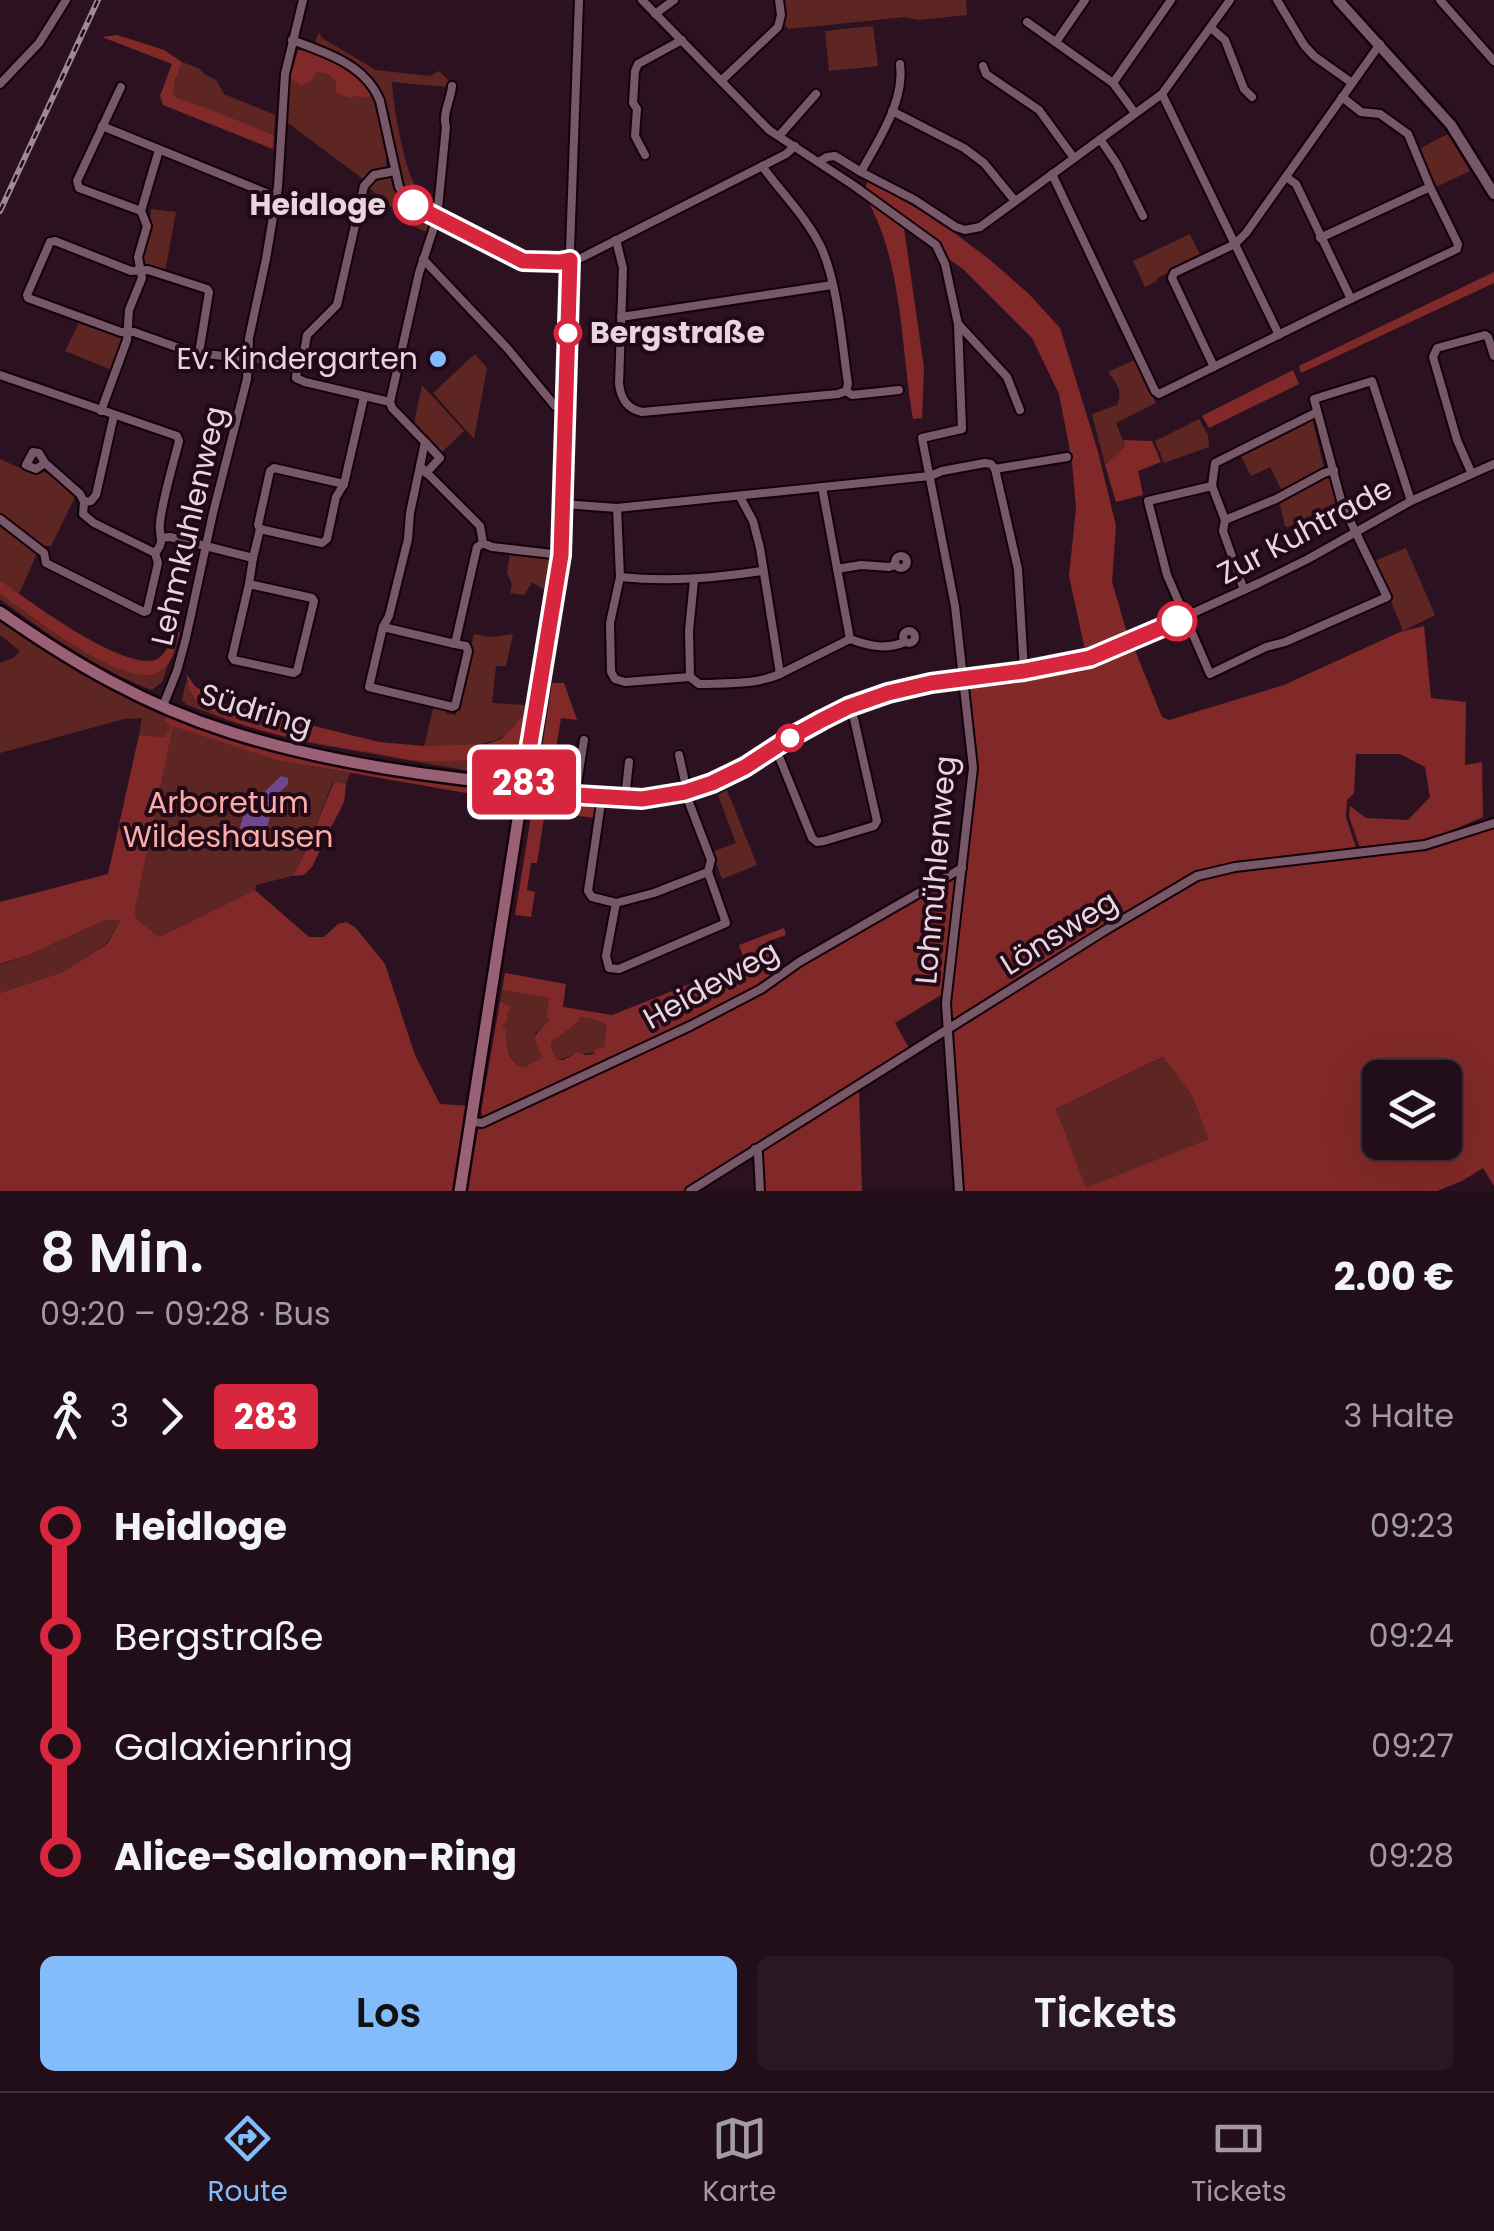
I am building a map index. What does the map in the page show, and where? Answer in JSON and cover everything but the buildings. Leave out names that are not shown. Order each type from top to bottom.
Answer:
[{"type":"main road","name":"Südring","points":[[0,612],[78,664],[163,706],[230,732],[319,755],[523,787]]},
{"type":"main road","points":[[460,1191],[523,787]]},
{"type":"street","points":[[0,84],[39,43],[66,0]]},
{"type":"street","name":"Lehmkuhlenweg","points":[[163,706],[186,638],[247,379],[255,304],[280,168],[284,81],[303,0]]},
{"type":"street","points":[[523,787],[561,555],[579,0]]},
{"type":"street","points":[[642,0],[769,130],[936,245],[946,264],[958,324],[1007,377],[1020,410]]},
{"type":"street","points":[[655,14],[674,0]]},
{"type":"street","points":[[721,81],[778,27],[779,0]]},
{"type":"street","points":[[1056,42],[1085,0]]},
{"type":"street","points":[[1113,83],[1171,0]]},
{"type":"street","points":[[819,162],[836,156],[965,230],[980,227],[1162,94],[1230,0]]},
{"type":"street","points":[[1277,0],[1304,45],[1352,83]]},
{"type":"street","points":[[1338,0],[1451,125],[1490,178],[1494,194]]},
{"type":"street","points":[[1440,0],[1494,61]]},
{"type":"street","points":[[1028,22],[1113,83],[1134,112]]},
{"type":"street","points":[[1211,28],[1225,40],[1244,89],[1252,97]]},
{"type":"street","points":[[292,40],[352,66],[375,88],[399,187],[413,205],[523,261],[581,258],[795,146]]},
{"type":"street","points":[[644,154],[635,136],[635,70],[638,64],[682,40]]},
{"type":"street","points":[[1214,367],[1172,278],[1174,273],[1235,244],[1246,233],[1380,44]]},
{"type":"street","points":[[861,172],[892,111],[900,64]]},
{"type":"street","points":[[984,66],[986,74],[1039,110],[1074,158]]},
{"type":"street","points":[[423,470],[440,458],[390,402],[423,259],[437,218],[444,118],[452,86]]},
{"type":"street","points":[[121,87],[78,188],[141,211]]},
{"type":"street","points":[[779,136],[816,94]]},
{"type":"street","points":[[1162,94],[1279,336]]},
{"type":"street","points":[[1052,174],[1126,334],[1160,394],[1457,249],[1408,134],[1380,114],[1361,112],[1342,98]]},
{"type":"street","points":[[892,111],[964,148],[984,164],[1015,201]]},
{"type":"street","points":[[102,126],[276,197]]},
{"type":"street","points":[[1100,139],[1118,164],[1143,216]]},
{"type":"street","points":[[101,411],[127,340],[129,310],[142,278],[138,256],[146,226],[141,211],[160,150]]},
{"type":"street","points":[[762,166],[823,252],[832,285],[846,391]]},
{"type":"street","points":[[390,402],[296,378],[308,336],[336,304],[364,186],[374,175],[395,171]]},
{"type":"street","points":[[1286,176],[1296,184],[1350,299]]},
{"type":"street","points":[[1320,238],[1430,188]]},
{"type":"street","points":[[199,353],[207,288],[148,270],[132,271],[55,240],[50,242],[28,298],[190,352],[199,353],[268,360],[297,369]]},
{"type":"street","points":[[616,240],[624,268],[620,392],[634,410],[660,411],[846,391],[852,395],[900,390]]},
{"type":"street","points":[[423,259],[508,348],[554,406],[566,406]]},
{"type":"street","points":[[621,318],[832,285]]},
{"type":"street","name":"Lohmühlenweg","points":[[958,324],[962,429],[922,438],[956,606],[973,768],[946,1004],[959,1191]]},
{"type":"street","points":[[1471,472],[1457,440],[1433,356],[1437,348],[1485,335],[1494,356]]},
{"type":"street","points":[[0,375],[177,436],[180,441],[160,523],[161,546],[155,552]]},
{"type":"street","points":[[1212,486],[1148,501],[1167,575],[1210,674],[1387,598],[1342,504],[1314,400],[1372,381],[1410,500]]},
{"type":"street","points":[[260,529],[322,543],[327,539],[364,397]]},
{"type":"street","points":[[1244,590],[1212,486],[1215,463],[1318,412]]},
{"type":"street","points":[[84,502],[92,501],[96,495],[114,414]]},
{"type":"street","points":[[383,627],[466,646],[456,706],[368,687],[383,627],[389,616],[408,540],[410,513],[423,470],[424,442]]},
{"type":"street","points":[[995,470],[1067,457]]},
{"type":"street","points":[[0,519],[44,552],[46,562],[148,612],[158,563],[155,552],[82,514],[84,502],[80,494],[45,463]]},
{"type":"street","points":[[564,504],[617,508],[740,497],[930,476],[991,464],[1018,569],[1024,671]]},
{"type":"street","name":"Zur Kuhtrade","points":[[523,787],[575,796],[624,798],[686,791],[712,783],[848,707],[895,691],[1090,658],[1244,590],[1308,559],[1410,500],[1494,464]]},
{"type":"street","points":[[249,584],[314,601],[294,673],[234,660],[232,656],[270,470],[344,484]]},
{"type":"street","points":[[423,470],[480,526],[483,543]]},
{"type":"street","points":[[1225,520],[1334,470]]},
{"type":"street","points":[[822,487],[850,639]]},
{"type":"street","points":[[740,497],[753,521],[780,674]]},
{"type":"street","points":[[617,508],[620,577],[608,642],[615,679],[626,682],[690,676],[699,684],[740,683],[768,679],[850,639],[871,647],[905,642]]},
{"type":"street","points":[[162,538],[253,558]]},
{"type":"street","points":[[483,543],[561,555]]},
{"type":"street","points":[[455,644],[476,547],[483,543]]},
{"type":"street","points":[[837,570],[895,565]]},
{"type":"street","points":[[620,577],[694,580],[762,571]]},
{"type":"street","points":[[690,676],[694,580]]},
{"type":"street","points":[[773,750],[817,842],[874,826],[877,821],[848,707]]},
{"type":"street","points":[[575,796],[584,740]]},
{"type":"street","points":[[616,903],[606,956],[609,968],[619,969],[723,926],[726,920],[708,872],[711,860],[686,791],[679,755]]},
{"type":"street","points":[[624,798],[630,762]]},
{"type":"street","points":[[602,796],[588,891],[592,897],[616,903],[708,872]]},
{"type":"street","name":"Lönsweg","points":[[690,1191],[1197,876],[1235,867],[1425,844],[1494,823]]},
{"type":"street","name":"Heideweg","points":[[473,1122],[482,1123],[761,989],[800,962],[962,868]]},
{"type":"street","points":[[755,1149],[760,1191]]},
{"type":"green space","points":[[782,0],[966,0],[967,15],[789,29],[784,25]]},
{"type":"green space","points":[[873,26],[878,66],[829,71],[825,31]]},
{"type":"green space","points":[[319,32],[322,38],[376,70],[430,76],[439,71],[449,81],[448,87],[392,82],[407,166],[418,190],[433,204],[431,211],[415,200],[404,185],[388,114],[373,80],[354,63],[315,43]]},
{"type":"green space","points":[[182,62],[216,80],[224,94],[275,115],[274,135],[177,98],[173,92]]},
{"type":"green space","points":[[317,72],[336,81],[335,92],[350,99],[373,96],[386,169],[373,171],[363,179],[284,120],[290,78],[301,86]]},
{"type":"green space","points":[[1448,134],[1470,171],[1434,188],[1417,150]]},
{"type":"green space","points":[[390,174],[405,202],[431,221],[430,230],[415,227],[368,187],[372,179]]},
{"type":"green space","points":[[151,209],[176,212],[165,272],[146,267],[141,260]]},
{"type":"green space","points":[[1190,234],[1201,257],[1145,287],[1133,261]]},
{"type":"green space","points":[[80,321],[121,336],[112,370],[65,351]]},
{"type":"green space","points":[[475,354],[487,368],[474,439],[433,393]]},
{"type":"green space","points":[[1134,360],[1156,403],[1116,423],[1125,446],[1105,465],[1092,414],[1117,405],[1119,391],[1108,372]]},
{"type":"green space","points":[[422,385],[464,431],[442,452],[414,424]]},
{"type":"green space","points":[[1312,418],[1324,468],[1282,491],[1270,467],[1251,476],[1240,454]]},
{"type":"green space","points":[[1199,419],[1208,435],[1209,447],[1164,463],[1155,441]]},
{"type":"green space","points":[[0,459],[33,474],[45,472],[76,495],[51,546],[42,546],[0,515]]},
{"type":"green space","points":[[1331,479],[1335,503],[1285,526],[1281,501]]},
{"type":"green space","points":[[0,523],[38,551],[19,594],[0,580]]},
{"type":"green space","points":[[1406,548],[1435,615],[1403,631],[1375,561]]},
{"type":"green space","points":[[510,552],[548,557],[552,562],[547,598],[546,591],[532,582],[524,595],[510,593]]},
{"type":"green space","points":[[0,593],[88,653],[122,670],[160,673],[168,665],[162,682],[152,690],[92,661],[0,599]]},
{"type":"green space","name":"Arboretum Wildeshausen","points":[[0,620],[67,663],[167,714],[277,760],[350,773],[346,784],[333,782],[292,876],[256,885],[255,890],[159,937],[136,918],[172,729],[165,737],[139,735],[142,718],[124,719],[0,753],[0,663],[20,651],[0,635]]},
{"type":"green space","points":[[474,634],[513,634],[506,666],[496,666],[492,703],[525,705],[519,721],[510,732],[485,743],[424,746],[434,705],[456,715]]},
{"type":"green space","points":[[186,681],[192,696],[208,710],[295,738],[418,761],[495,758],[522,751],[512,766],[491,772],[464,770],[305,742],[235,723],[187,705],[182,700]]},
{"type":"green space","points":[[727,790],[757,865],[722,879],[712,852],[736,843],[718,795]]},
{"type":"green space","points":[[121,918],[107,943],[63,972],[0,993],[0,965],[105,920]]},
{"type":"green space","points":[[502,990],[549,998],[549,1021],[535,1033],[543,1057],[523,1068],[511,1056],[501,1026],[510,1007],[500,1001]]},
{"type":"green space","points":[[580,1017],[608,1025],[604,1047],[557,1060],[552,1042]]},
{"type":"green space","points":[[1164,1057],[1192,1095],[1208,1139],[1086,1189],[1056,1109]]},
{"type":"shaded area","points":[[117,35],[164,50],[182,62],[173,92],[177,98],[274,135],[273,149],[163,105],[160,96],[172,64],[102,37]]},
{"type":"shaded area","points":[[298,50],[342,64],[360,77],[373,96],[350,99],[335,92],[336,81],[317,72],[301,86],[290,78]]},
{"type":"shaded area","points":[[868,180],[937,220],[989,259],[1060,328],[1116,526],[1112,582],[1128,636],[1085,650],[1069,576],[1076,508],[1072,461],[1059,394],[1032,338],[946,257],[938,243],[865,189]]},
{"type":"shaded area","points":[[869,203],[904,228],[924,368],[922,418],[913,419],[895,281]]},
{"type":"shaded area","points":[[1494,272],[1494,283],[1301,373],[1299,366]]},
{"type":"shaded area","points":[[1293,370],[1299,384],[1209,428],[1202,416]]},
{"type":"shaded area","points":[[1123,440],[1152,441],[1161,462],[1138,471],[1143,495],[1116,502],[1105,465],[1125,446]]},
{"type":"shaded area","points":[[0,580],[78,633],[125,656],[145,661],[159,658],[180,633],[173,656],[158,673],[142,675],[122,670],[77,647],[32,617],[0,593]]},
{"type":"shaded area","points":[[1424,626],[1431,698],[1466,702],[1465,765],[1482,762],[1483,817],[1425,842],[1361,850],[1349,817],[1350,806],[1366,818],[1408,820],[1430,797],[1425,767],[1400,754],[1356,754],[1354,793],[1347,800],[1346,817],[1357,851],[1191,873],[957,1019],[951,1018],[975,781],[976,749],[968,683],[1070,668],[1134,648],[1162,717],[1169,720],[1284,685],[1400,632]]},
{"type":"shaded area","points":[[187,675],[195,686],[220,703],[379,742],[424,746],[487,744],[501,739],[522,716],[525,705],[531,706],[522,751],[473,760],[416,760],[288,737],[228,719],[197,701],[188,687]]},
{"type":"shaded area","points":[[552,683],[564,683],[577,720],[561,718],[552,774],[572,788],[551,784],[539,768]]},
{"type":"shaded area","points":[[167,714],[438,782],[497,789],[489,797],[277,760],[173,726],[135,910],[136,918],[159,937],[255,890],[309,937],[324,937],[346,922],[355,927],[385,964],[415,1055],[440,1104],[472,1106],[457,1191],[0,1191],[0,993],[63,972],[108,943],[120,920],[105,920],[0,964],[0,902],[108,874],[139,735],[165,737],[172,726],[165,721]]},
{"type":"shaded area","points":[[281,776],[288,778],[288,784],[275,797],[266,832],[256,843],[246,844],[240,827],[245,811]]},
{"type":"shaded area","points":[[334,782],[346,784],[344,802],[322,838],[312,867],[304,875],[292,876],[300,863]]},
{"type":"shaded area","points":[[543,802],[595,805],[594,818],[549,812],[544,818],[537,863],[531,863],[527,890],[535,892],[531,917],[515,915],[532,810]]},
{"type":"shaded area","points":[[1494,826],[1494,1186],[1483,1168],[1437,1191],[962,1191],[954,1030],[1187,883],[1210,875],[1426,848]],"holes":[[[1163,1057],[1192,1095],[1208,1139],[1086,1188],[1056,1109]]]},
{"type":"shaded area","points":[[959,877],[941,995],[895,1023],[909,1048],[684,1191],[465,1191],[479,1126],[691,1027]]},
{"type":"shaded area","points":[[784,928],[786,935],[772,940],[770,951],[779,973],[734,1001],[486,1119],[482,1117],[500,1001],[511,1007],[502,1026],[511,1057],[523,1068],[543,1057],[536,1037],[549,1021],[549,998],[502,990],[505,973],[566,984],[563,1007],[612,1015],[745,962],[739,945]],"holes":[[[581,1017],[607,1025],[604,1047],[593,1054],[578,1052],[557,1060],[552,1042]]]},
{"type":"shaded area","points":[[859,1088],[862,1191],[764,1191],[762,1147]]},
{"type":"railway","points":[[0,211],[98,0]]},
{"type":"bus line","name":"283","points":[[413,205],[523,261],[570,260],[561,555],[523,787],[559,794],[642,799],[685,792],[745,767],[848,707],[888,693],[1090,658],[1177,621]]},
{"type":"place","name":"Heidloge","points":[[413,205]]},
{"type":"place","name":"Bergstraße","points":[[568,333]]},
{"type":"place","name":"Ev. Kindergarten","points":[[438,359]]}]
